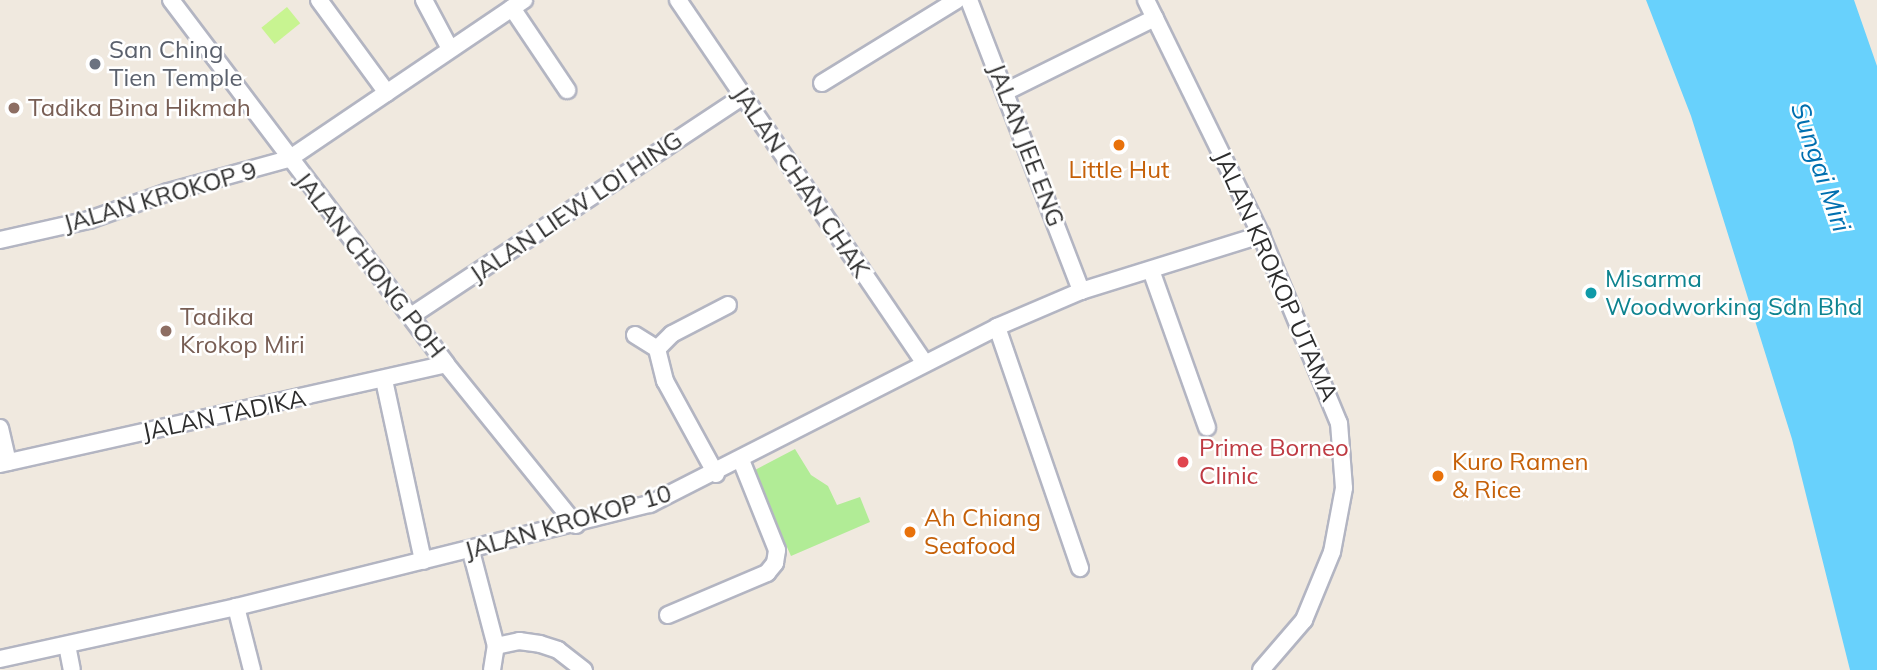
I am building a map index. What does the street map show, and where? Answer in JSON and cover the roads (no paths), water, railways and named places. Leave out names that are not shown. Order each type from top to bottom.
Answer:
[{"type":"street","name":"JALAN CHONG POH","points":[[171,0],[446,364],[576,525]]},
{"type":"street","points":[[319,0],[387,93]]},
{"type":"street","points":[[424,0],[450,49]]},
{"type":"street","name":"JALAN CHAN CHAK","points":[[678,0],[925,363]]},
{"type":"street","points":[[822,83],[957,0]]},
{"type":"street","name":"JALAN JEE ENG","points":[[969,0],[1007,91],[1081,291]]},
{"type":"street","name":"JALAN KROKOP UTAMA","points":[[1146,0],[1261,235],[1339,423],[1344,488],[1332,552],[1304,620],[1261,670]]},
{"type":"street","name":"JALAN KROKOP 9","points":[[0,240],[89,220],[168,192],[289,159],[518,4]]},
{"type":"street","points":[[518,4],[567,90]]},
{"type":"street","points":[[1007,91],[1155,18]]},
{"type":"street","name":"JALAN LIEW LOI HING","points":[[411,316],[742,97]]},
{"type":"street","name":"JALAN KROKOP 10","points":[[0,659],[471,551],[650,504],[716,474],[997,327],[1081,291],[1261,235]]},
{"type":"street","points":[[1150,270],[1208,427]]},
{"type":"street","points":[[657,349],[672,334],[728,305]]},
{"type":"street","points":[[997,327],[1080,568]]},
{"type":"street","points":[[635,335],[657,349],[665,381],[716,474]]},
{"type":"street","name":"JALAN TADIKA","points":[[4,463],[446,364]]},
{"type":"street","points":[[384,380],[423,561]]},
{"type":"street","points":[[0,428],[4,463]]},
{"type":"street","points":[[668,615],[767,573],[775,563],[777,550],[741,460]]},
{"type":"street","points":[[471,551],[496,646],[492,670]]},
{"type":"street","points":[[236,607],[252,670]]},
{"type":"street","points":[[496,646],[519,641],[540,644],[558,650],[583,670]]},
{"type":"street","points":[[67,645],[72,670]]},
{"type":"water","name":"Sungai Miri","points":[[1646,0],[1854,0],[1877,66],[1877,670],[1850,670],[1792,439],[1691,116]]},
{"type":"place","name":"San Ching Tien Temple","points":[[95,64]]},
{"type":"place","name":"Tadika Bina Hikmah","points":[[14,108]]},
{"type":"place","name":"Little Hut","points":[[1119,145]]},
{"type":"place","name":"Misarma Woodworking Sdn Bhd","points":[[1591,293]]},
{"type":"place","name":"Tadika Krokop Miri","points":[[166,331]]},
{"type":"place","name":"Prime Borneo Clinic","points":[[1183,462]]},
{"type":"place","name":"Kuro Ramen & Rice","points":[[1438,476]]},
{"type":"place","name":"Ah Chiang Seafood","points":[[910,532]]}]
